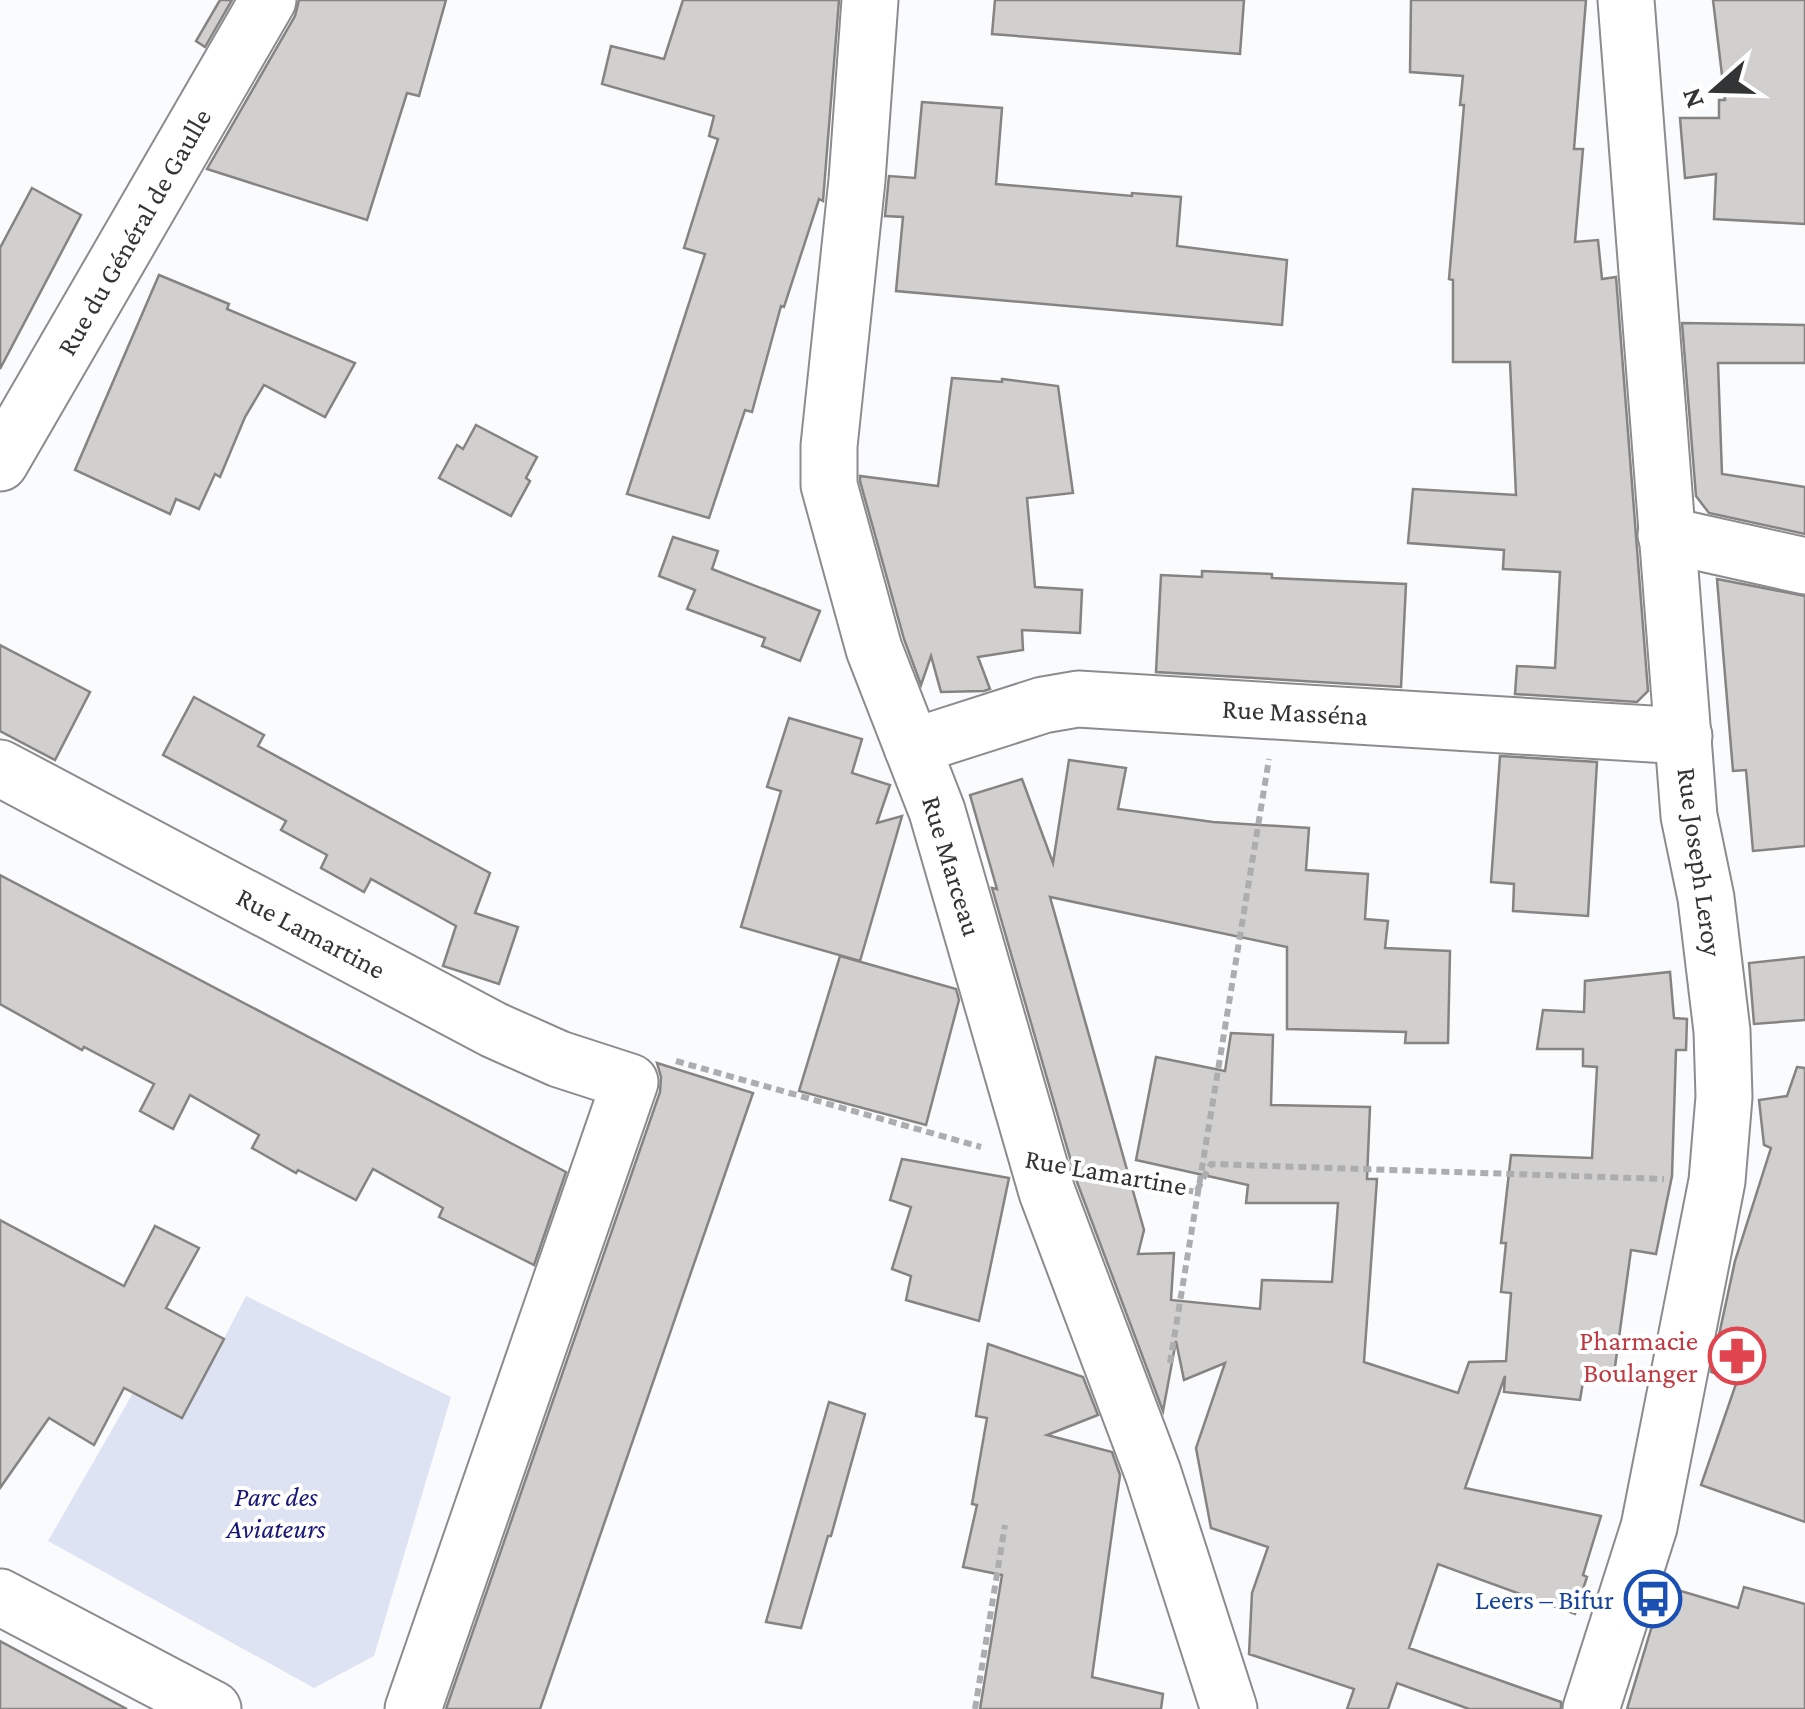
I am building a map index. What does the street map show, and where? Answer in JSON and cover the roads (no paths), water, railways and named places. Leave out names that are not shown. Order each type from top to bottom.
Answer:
[{"type":"street","name":"Rue du Général de Gaulle","points":[[0,463],[268,0]]},
{"type":"street","name":"Rue Marceau","points":[[870,0],[857,180],[829,446],[829,485],[874,649],[937,811],[1056,1220],[1153,1473],[1228,1709]]},
{"type":"street","name":"Rue Joseph Leroy","points":[[1591,1709],[1649,1527],[1718,1181],[1724,1097],[1722,1031],[1706,898],[1689,816],[1626,0]]},
{"type":"street","points":[[1666,535],[1805,566]]},
{"type":"street","name":"Rue Masséna","points":[[912,747],[1043,705],[1078,699],[1684,736]]},
{"type":"street","name":"Rue Lamartine","points":[[0,768],[511,1038],[584,1069],[630,1082],[412,1709]]},
{"type":"street","points":[[0,1598],[212,1709]]},
{"type":"place","name":"Pharmacie Boulanger","points":[[1737,1356]]},
{"type":"place","name":"Leers – Bifur","points":[[1653,1599]]},
{"type":"park label","name":"Parc des Aviateurs","points":[[276,1512]]}]
